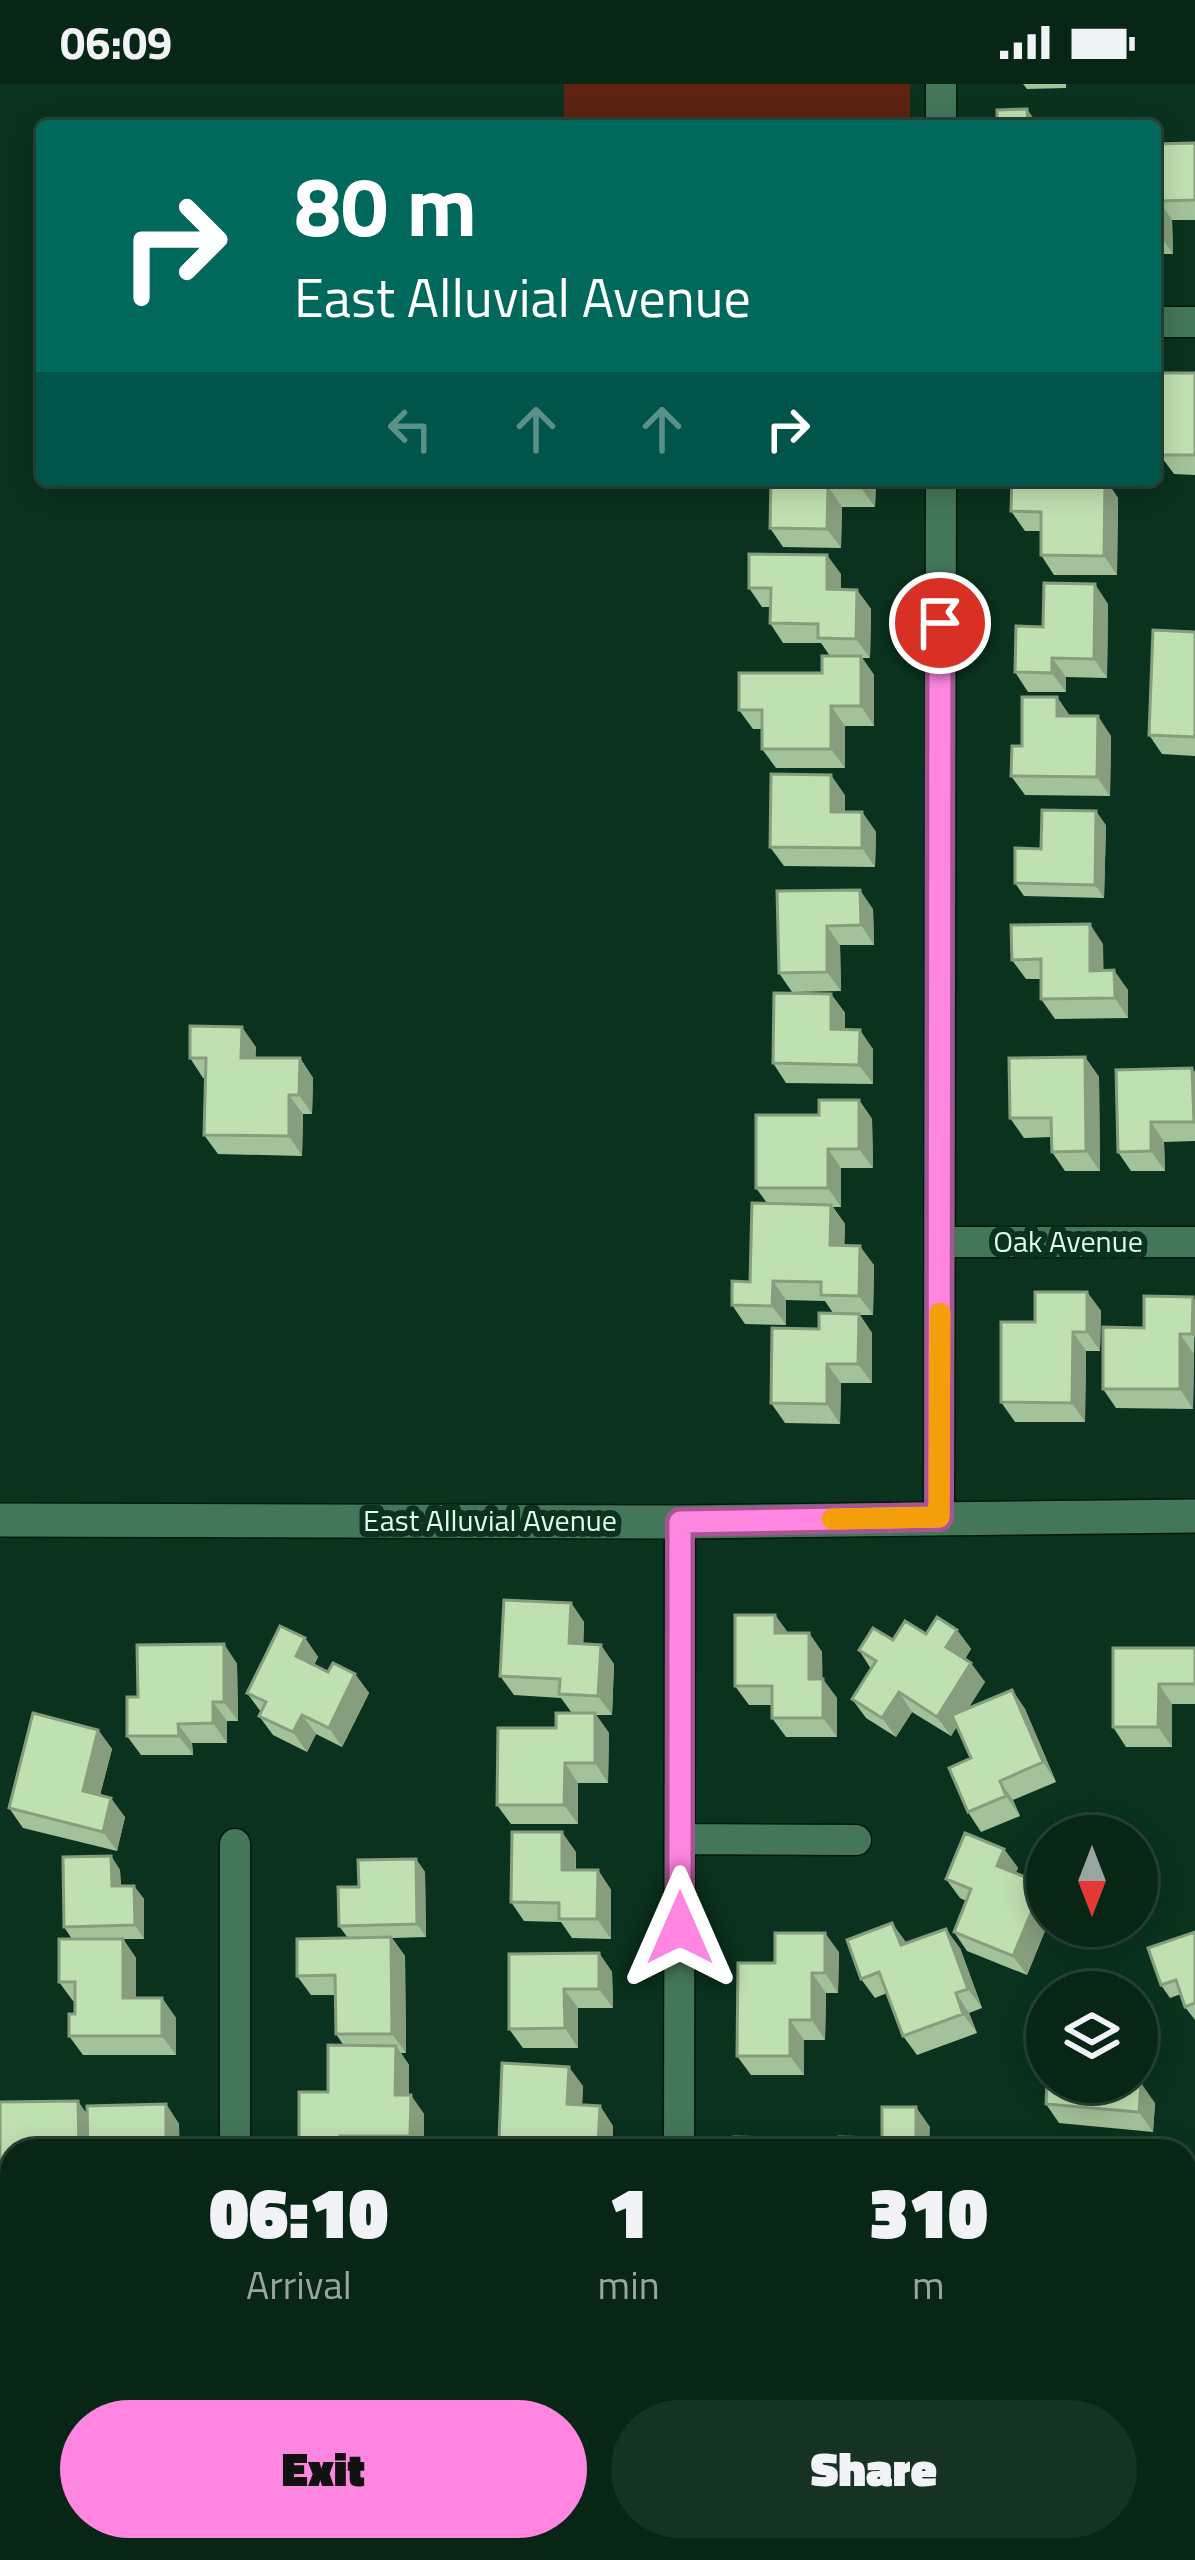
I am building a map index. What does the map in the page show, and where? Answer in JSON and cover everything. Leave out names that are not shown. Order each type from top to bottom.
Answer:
[{"type":"street","points":[[941,84],[941,120]]},
{"type":"street","points":[[1161,322],[1195,322]]},
{"type":"street","points":[[939,1517],[941,486]]},
{"type":"street","name":"Oak Avenue","points":[[940,1242],[1195,1241]]},
{"type":"street","name":"East Alluvial Avenue","points":[[0,1520],[680,1522],[1195,1516]]},
{"type":"street","points":[[679,2139],[680,1522]]},
{"type":"street","points":[[680,1839],[856,1840]]},
{"type":"street","points":[[236,1844],[236,2139]]},
{"type":"shaded area","points":[[564,84],[910,84],[910,120],[564,120]]},
{"type":"building","points":[[1027,109],[1028,120],[997,120],[997,110]]},
{"type":"building","points":[[1195,143],[1195,200],[1161,201],[1161,144]]},
{"type":"building","points":[[1162,373],[1195,373],[1195,455],[1161,455]]},
{"type":"building","points":[[771,486],[861,486],[828,487],[827,529],[770,528]]},
{"type":"building","points":[[1012,486],[1105,486],[1104,556],[1041,555],[1041,512],[1011,511]]},
{"type":"building","points":[[749,554],[827,555],[827,589],[857,590],[856,639],[818,638],[818,624],[770,623],[771,588],[749,588]]},
{"type":"building","points":[[1044,583],[1095,584],[1094,659],[1052,658],[1052,673],[1015,672],[1016,626],[1043,627]]},
{"type":"building","points":[[1153,630],[1195,632],[1195,737],[1149,735]]},
{"type":"building","points":[[822,656],[861,656],[861,706],[831,706],[831,749],[762,749],[762,710],[739,710],[739,673],[822,673]]},
{"type":"building","points":[[1022,697],[1057,697],[1057,716],[1098,716],[1097,777],[1011,776],[1012,746],[1022,746]]},
{"type":"building","points":[[771,774],[831,775],[831,812],[862,812],[862,848],[770,847]]},
{"type":"building","points":[[1042,810],[1096,811],[1095,885],[1015,883],[1015,848],[1041,849]]},
{"type":"building","points":[[860,890],[861,925],[827,926],[827,972],[779,973],[777,891]]},
{"type":"building","points":[[1090,924],[1090,971],[1114,970],[1115,998],[1041,999],[1041,959],[1012,960],[1011,925]]},
{"type":"building","points":[[774,993],[831,994],[831,1029],[860,1030],[859,1065],[773,1063]]},
{"type":"building","points":[[190,1026],[242,1027],[241,1058],[300,1058],[299,1095],[289,1095],[289,1136],[204,1135],[206,1058],[190,1058]]},
{"type":"building","points":[[1085,1057],[1086,1151],[1052,1152],[1051,1118],[1010,1118],[1009,1058]]},
{"type":"building","points":[[1192,1068],[1194,1122],[1151,1122],[1151,1151],[1118,1152],[1116,1070]]},
{"type":"building","points":[[819,1100],[859,1100],[859,1149],[828,1149],[828,1188],[756,1188],[756,1115],[819,1115]]},
{"type":"building","points":[[752,1203],[831,1205],[830,1245],[860,1246],[859,1296],[821,1295],[821,1282],[773,1281],[772,1306],[732,1305],[732,1281],[750,1282]]},
{"type":"building","points":[[1035,1292],[1087,1292],[1087,1332],[1073,1332],[1072,1403],[1001,1402],[1001,1322],[1035,1322]]},
{"type":"building","points":[[1144,1296],[1193,1297],[1192,1334],[1180,1334],[1180,1389],[1103,1389],[1103,1327],[1144,1328]]},
{"type":"building","points":[[819,1313],[859,1314],[858,1364],[827,1364],[827,1404],[771,1403],[772,1328],[819,1329]]},
{"type":"building","points":[[504,1600],[571,1603],[569,1643],[601,1645],[598,1696],[559,1694],[560,1679],[500,1676]]},
{"type":"building","points":[[735,1615],[775,1615],[775,1633],[809,1633],[809,1679],[823,1679],[823,1718],[772,1718],[772,1686],[735,1686]]},
{"type":"building","points":[[937,1617],[957,1630],[946,1647],[971,1663],[937,1717],[899,1692],[882,1718],[852,1699],[876,1661],[859,1650],[873,1628],[893,1640],[905,1621],[926,1634]]},
{"type":"building","points":[[280,1626],[305,1638],[296,1656],[328,1672],[333,1663],[355,1674],[329,1728],[302,1715],[293,1732],[259,1716],[266,1702],[247,1693]]},
{"type":"building","points":[[224,1644],[224,1702],[213,1702],[213,1723],[178,1724],[179,1736],[127,1736],[127,1697],[138,1697],[137,1645]]},
{"type":"building","points":[[1113,1648],[1195,1648],[1195,1684],[1159,1684],[1158,1727],[1113,1727]]},
{"type":"building","points":[[1012,1690],[1043,1762],[1000,1781],[1006,1796],[968,1812],[949,1768],[971,1758],[952,1715]]},
{"type":"building","points":[[33,1713],[98,1730],[83,1791],[111,1798],[103,1832],[9,1808]]},
{"type":"building","points":[[556,1713],[595,1713],[595,1763],[565,1763],[564,1805],[497,1805],[498,1728],[556,1728]]},
{"type":"building","points":[[512,1832],[562,1832],[562,1870],[598,1870],[597,1919],[559,1919],[559,1903],[511,1902]]},
{"type":"building","points":[[965,1833],[1004,1849],[997,1866],[1026,1877],[1026,1925],[1013,1956],[954,1932],[971,1889],[946,1879]]},
{"type":"building","points":[[111,1856],[112,1886],[134,1886],[135,1925],[64,1927],[63,1857]]},
{"type":"building","points":[[416,1859],[417,1924],[339,1926],[338,1887],[359,1887],[358,1860]]},
{"type":"building","points":[[892,1923],[901,1945],[946,1929],[968,1989],[956,1993],[963,2014],[903,2036],[879,1972],[861,1979],[847,1940]]},
{"type":"building","points":[[1195,1932],[1195,2003],[1185,2007],[1176,1980],[1161,1985],[1148,1948]]},
{"type":"building","points":[[775,1933],[825,1933],[825,1973],[812,1973],[812,2020],[790,2020],[790,2056],[737,2056],[738,1963],[775,1963]]},
{"type":"building","points":[[391,1937],[392,2034],[336,2034],[335,1975],[297,1976],[297,1939]]},
{"type":"building","points":[[59,1939],[123,1939],[123,1998],[162,1998],[162,2036],[69,2036],[75,1982],[59,1982]]},
{"type":"building","points":[[599,1953],[599,1989],[564,1989],[565,2028],[509,2029],[509,1954]]},
{"type":"building","points":[[328,2045],[396,2046],[395,2095],[411,2095],[410,2136],[299,2139],[299,2092],[328,2092]]},
{"type":"building","points":[[502,2063],[569,2067],[567,2104],[600,2106],[598,2139],[499,2139]]},
{"type":"building","points":[[78,2101],[79,2139],[0,2139],[0,2102]]},
{"type":"building","points":[[1046,2103],[1140,2103],[1139,2112]]},
{"type":"building","points":[[166,2104],[166,2139],[88,2139],[87,2106]]},
{"type":"building","points":[[882,2107],[916,2107],[916,2139],[839,2137],[882,2138]]},
{"type":"slow traffic","points":[[832,1519],[939,1517],[940,1313]]},
{"type":"route","points":[[680,1928],[680,1522],[939,1517],[940,623]]}]
